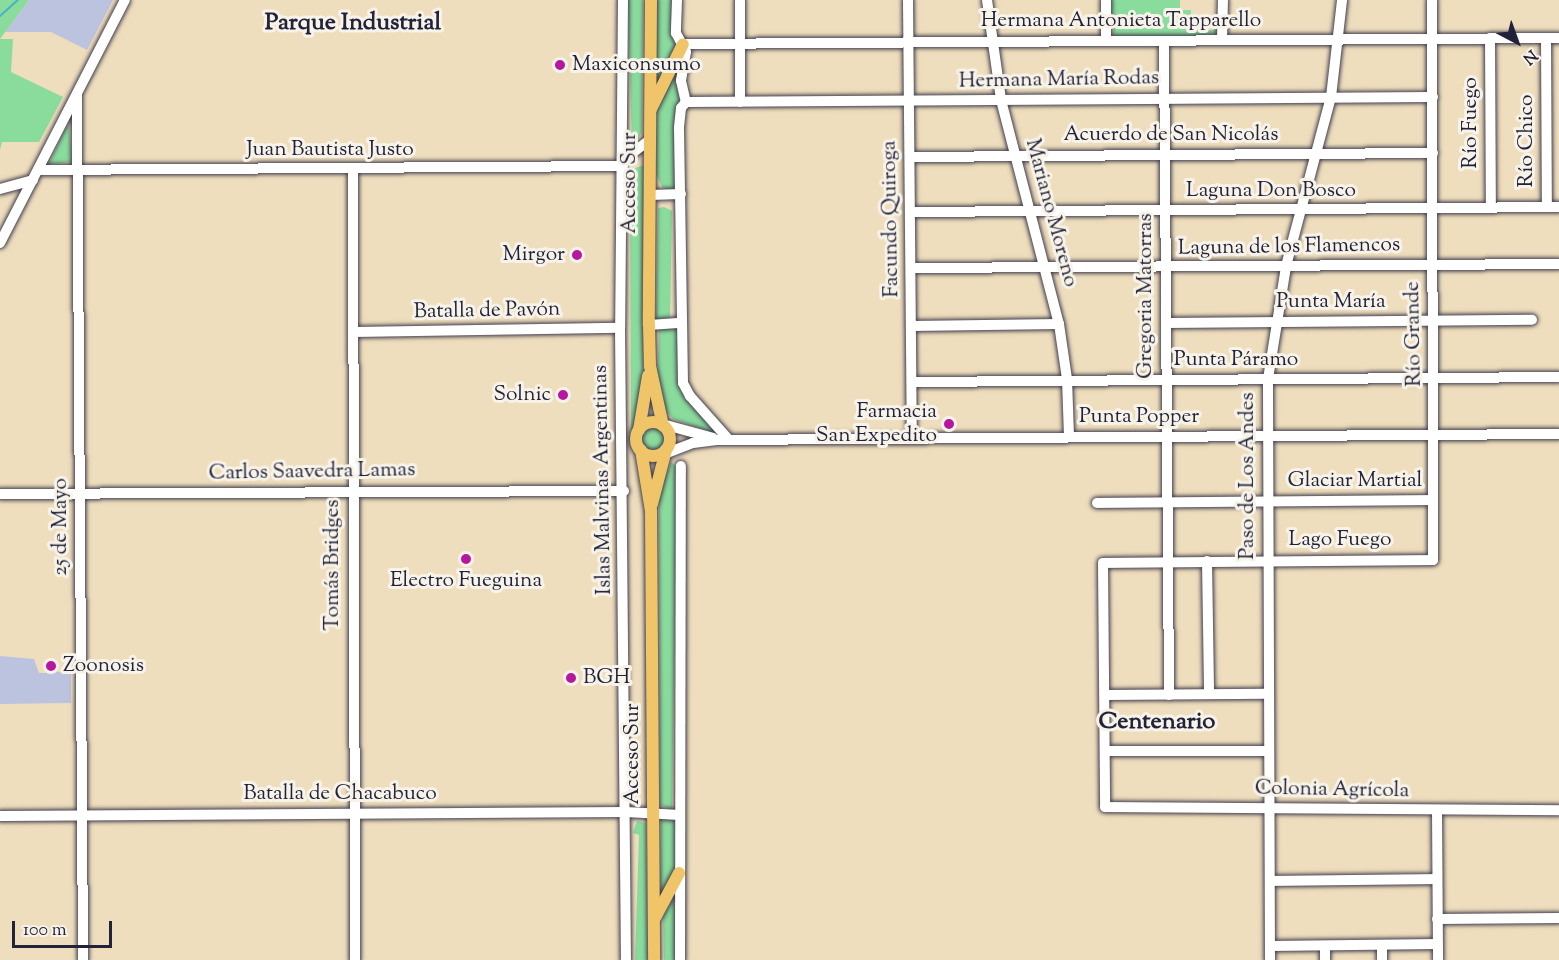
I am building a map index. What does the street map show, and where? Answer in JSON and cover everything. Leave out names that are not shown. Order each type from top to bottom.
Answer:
[{"type":"main road","name":"Acceso Sur","points":[[651,0],[650,366],[664,453],[651,511]]},
{"type":"main road","points":[[649,113],[683,44]]},
{"type":"main road","name":"Acceso Sur","points":[[650,366],[638,433],[651,511],[654,960]]},
{"type":"main road","points":[[638,433],[645,424],[660,423]]},
{"type":"main road","points":[[641,450],[651,458],[664,453]]},
{"type":"main road","points":[[653,922],[679,873]]},
{"type":"street","points":[[0,243],[125,0]]},
{"type":"street","name":"Islas Malvinas Argentinas","points":[[623,0],[620,328],[624,491],[626,960]]},
{"type":"street","points":[[677,0],[676,33],[683,44],[687,61],[681,86],[686,102],[679,114],[681,323],[686,390],[724,440]]},
{"type":"street","points":[[740,0],[740,102]]},
{"type":"street","name":"Facundo Quiroga","points":[[908,0],[912,438]]},
{"type":"street","name":"Mariano Moreno","points":[[987,0],[991,42],[1001,100],[1047,268],[1059,324],[1067,379],[1069,437]]},
{"type":"street","points":[[1106,0],[1106,40]]},
{"type":"street","points":[[1222,40],[1223,0]]},
{"type":"street","name":"Paso de Los Andes","points":[[1270,960],[1271,881],[1267,809],[1266,436],[1268,379],[1286,266],[1318,153],[1331,97],[1342,0]]},
{"type":"street","name":"Río Grande","points":[[1432,0],[1435,435],[1433,560]]},
{"type":"street","name":"Río Fuego","points":[[1490,38],[1491,208]]},
{"type":"street","name":"Río Chico","points":[[1546,38],[1547,207]]},
{"type":"street","name":"Hermana Antonieta Tapparello","points":[[683,44],[1559,38]]},
{"type":"street","name":"Gregoria Matorras","points":[[1164,41],[1168,695]]},
{"type":"street","name":"25 de Mayo","points":[[77,95],[83,960]]},
{"type":"street","name":"Hermana María Rodas","points":[[686,102],[1433,97]]},
{"type":"street","points":[[623,163],[650,140]]},
{"type":"street","name":"Acuerdo de San Nicolás","points":[[910,157],[1433,153]]},
{"type":"street","name":"Juan Bautista Justo","points":[[0,189],[35,175],[78,170],[352,170],[623,163]]},
{"type":"street","name":"Tomás Bridges","points":[[352,170],[355,960]]},
{"type":"street","points":[[650,195],[681,194]]},
{"type":"street","name":"Laguna Don Bosco","points":[[911,212],[1559,207]]},
{"type":"street","name":"Laguna de los Flamencos","points":[[912,268],[1559,264]]},
{"type":"street","name":"Punta María","points":[[1166,323],[1532,320]]},
{"type":"street","points":[[649,325],[681,323]]},
{"type":"street","points":[[911,326],[1059,324]]},
{"type":"street","name":"Batalla de Pavón","points":[[354,332],[620,328]]},
{"type":"street","name":"Punta Páramo","points":[[913,382],[1067,379],[1559,377]]},
{"type":"street","name":"Punta Popper","points":[[660,423],[724,440]]},
{"type":"street","name":"Punta Popper","points":[[664,453],[693,443],[724,440],[1559,434]]},
{"type":"street","points":[[656,489],[669,461],[693,443]]},
{"type":"street","points":[[680,960],[681,466]]},
{"type":"street","name":"Carlos Saavedra Lamas","points":[[0,494],[81,495],[352,490],[624,491]]},
{"type":"street","name":"Glaciar Martial","points":[[1097,503],[1433,500]]},
{"type":"street","name":"Lago Fuego","points":[[1105,695],[1103,563],[1433,560]]},
{"type":"street","points":[[1207,561],[1209,694]]},
{"type":"street","points":[[1267,694],[1105,695],[1106,751],[1267,750]]},
{"type":"street","name":"Colonia Agrícola","points":[[1106,751],[1105,807],[1437,811],[1559,810]]},
{"type":"street","points":[[1437,811],[1438,960]]},
{"type":"street","name":"Batalla de Chacabuco","points":[[0,816],[626,812],[680,815]]},
{"type":"street","points":[[1271,881],[1436,879]]},
{"type":"street","points":[[1437,919],[1559,918]]},
{"type":"street","points":[[1270,946],[1437,944]]},
{"type":"street","points":[[1382,945],[1382,960]]},
{"type":"street","points":[[1325,946],[1325,960]]},
{"type":"shaded area","points":[[29,0],[113,0],[87,50],[51,32],[5,32]]},
{"type":"shaded area","points":[[0,656],[34,659],[39,673],[55,673],[55,667],[58,672],[66,672],[66,663],[71,663],[71,703],[0,704]]},
{"type":"green space","points":[[0,0],[29,0],[0,39]]},
{"type":"green space","points":[[628,0],[643,0],[642,133],[632,147]]},
{"type":"green space","points":[[656,0],[673,0],[678,44],[656,93]]},
{"type":"green space","points":[[1110,0],[1180,0],[1180,10],[1191,10],[1191,30],[1219,30],[1215,35],[1208,36],[1114,36]]},
{"type":"green space","points":[[0,39],[13,39],[11,72],[63,97],[39,142],[2,142],[0,150]]},
{"type":"green space","points":[[683,53],[677,184],[671,191],[662,187],[656,174],[657,104]]},
{"type":"green space","points":[[69,126],[72,162],[49,164],[66,127]]},
{"type":"green space","points":[[644,165],[643,396],[631,442],[630,170]]},
{"type":"green space","points":[[664,207],[672,211],[670,320],[656,320],[658,208]]},
{"type":"green space","points":[[659,329],[677,329],[680,390],[720,435],[673,419],[663,408],[657,391]]},
{"type":"green space","points":[[653,428],[662,431],[665,440],[662,449],[653,452],[644,449],[641,440],[644,431]]},
{"type":"green space","points":[[671,462],[676,466],[677,477],[672,810],[660,805],[659,493]]},
{"type":"green space","points":[[661,819],[676,821],[676,874],[660,901]]},
{"type":"green space","points":[[637,821],[646,823],[648,960],[635,960],[639,835],[633,833]]},
{"type":"green space","points":[[675,897],[675,960],[664,960],[663,910]]},
{"type":"waterway","points":[[0,16],[18,0]]},
{"type":"place","name":"Maxiconsumo","points":[[560,65]]},
{"type":"place","name":"Mirgor","points":[[577,255]]},
{"type":"place","name":"Solnic","points":[[563,395]]},
{"type":"place","name":"Farmacia San Expedito","points":[[949,424]]},
{"type":"place","name":"Electro Fueguina","points":[[466,559]]},
{"type":"place","name":"Zoonosis","points":[[51,666]]},
{"type":"place","name":"BGH","points":[[571,678]]},
{"type":"district","name":"Parque Industrial","points":[[353,24]]},
{"type":"district","name":"Centenario","points":[[1157,723]]}]
